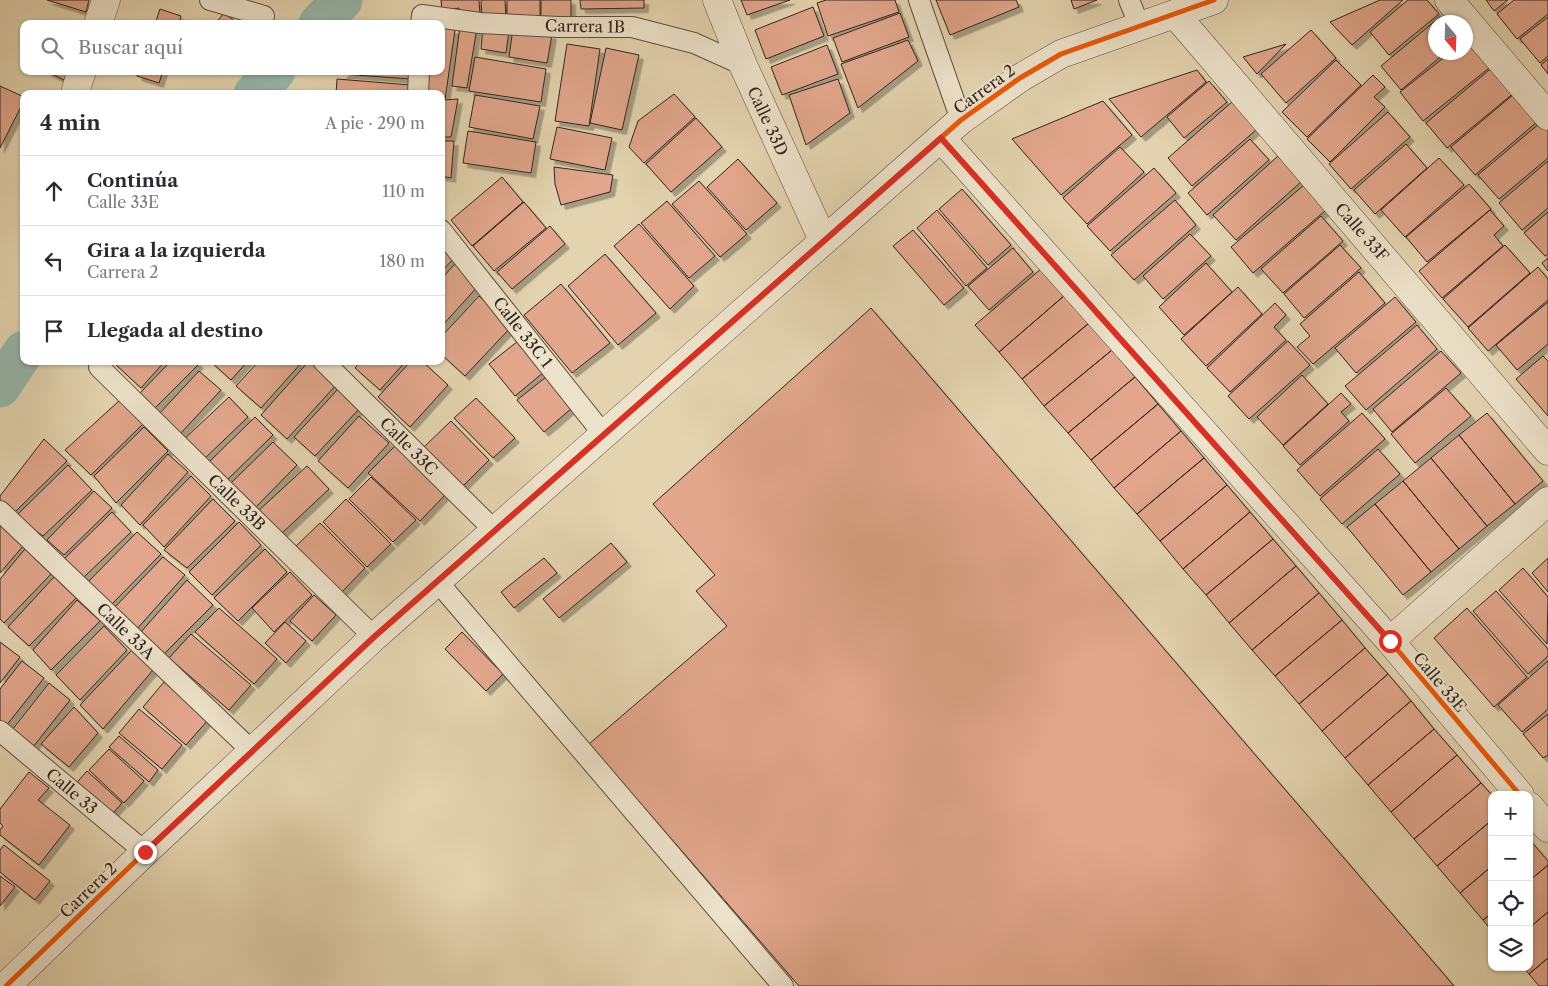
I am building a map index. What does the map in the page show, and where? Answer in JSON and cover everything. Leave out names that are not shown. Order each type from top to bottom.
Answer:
[{"type":"street","points":[[99,20],[106,0]]},
{"type":"street","name":"Calle 33D","points":[[717,0],[743,66],[824,240]]},
{"type":"street","name":"Carrera 2","points":[[6,986],[145,852],[374,637],[961,120],[1020,78],[1061,54],[1214,0]]},
{"type":"street","points":[[1449,0],[1548,116]]},
{"type":"street","name":"Calle 33F","points":[[1175,14],[1548,450]]},
{"type":"street","name":"Calle 33E","points":[[941,138],[1390,641],[1517,791]]},
{"type":"street","points":[[1390,641],[1548,501]]},
{"type":"street","points":[[1533,811],[1548,828]]},
{"type":"lane","points":[[210,0],[264,16]]},
{"type":"lane","points":[[919,0],[961,120]]},
{"type":"lane","points":[[1129,0],[1140,27]]},
{"type":"lane","name":"Carrera 1B","points":[[422,19],[439,20]]},
{"type":"lane","name":"Carrera 1B","points":[[445,20],[558,27],[632,26],[694,43],[743,66]]},
{"type":"lane","points":[[418,90],[419,75]]},
{"type":"lane","name":"Calle 33C 1","points":[[445,235],[604,435]]},
{"type":"lane","name":"Calle 33C","points":[[327,365],[495,531]]},
{"type":"lane","name":"Calle 33B","points":[[99,367],[374,637]]},
{"type":"lane","name":"Calle 33A","points":[[0,511],[252,751]]},
{"type":"lane","points":[[437,581],[783,986]]},
{"type":"lane","name":"Calle 33","points":[[0,731],[145,852]]},
{"type":"building","points":[[47,0],[89,0],[86,12]]},
{"type":"building","points":[[441,0],[479,0],[480,15],[460,18],[459,8],[442,11]]},
{"type":"building","points":[[481,0],[505,0],[506,19],[482,19]]},
{"type":"building","points":[[507,0],[540,0],[540,20],[507,21]]},
{"type":"building","points":[[541,0],[571,0],[571,18],[541,19]]},
{"type":"building","points":[[580,0],[644,0],[644,8],[581,9]]},
{"type":"building","points":[[741,0],[790,0],[747,15]]},
{"type":"building","points":[[826,0],[895,0],[899,12],[828,36],[817,3]]},
{"type":"building","points":[[936,0],[1016,0],[1019,7],[950,35]]},
{"type":"building","points":[[1071,0],[1097,0],[1074,9]]},
{"type":"building","points":[[1380,0],[1403,0],[1352,45],[1330,22]]},
{"type":"building","points":[[1408,0],[1427,0],[1439,14],[1428,15],[1428,23],[1389,55],[1370,32]]},
{"type":"building","points":[[1486,0],[1508,0],[1494,11]]},
{"type":"building","points":[[1514,0],[1548,0],[1548,14],[1517,39],[1497,14]]},
{"type":"building","points":[[813,7],[824,36],[766,59],[755,30]]},
{"type":"building","points":[[160,9],[181,16],[180,20],[156,20]]},
{"type":"building","points":[[224,13],[233,20],[218,20]]},
{"type":"building","points":[[900,13],[909,37],[842,62],[833,38]]},
{"type":"building","points":[[1548,17],[1548,56],[1540,63],[1520,39]]},
{"type":"building","points":[[460,26],[477,28],[467,88],[452,86]]},
{"type":"building","points":[[483,27],[509,31],[506,53],[481,49]]},
{"type":"building","points":[[1428,27],[1428,60],[1437,60],[1401,90],[1381,66]]},
{"type":"building","points":[[445,28],[455,30],[445,100],[445,90],[422,90],[423,75],[445,75]]},
{"type":"building","points":[[513,28],[552,35],[547,63],[509,57]]},
{"type":"building","points":[[1311,30],[1336,58],[1286,103],[1261,74]]},
{"type":"building","points":[[1473,37],[1494,64],[1423,121],[1400,92],[1441,60],[1473,60]]},
{"type":"building","points":[[908,40],[918,61],[858,108],[841,64]]},
{"type":"building","points":[[567,44],[600,49],[589,126],[555,121]]},
{"type":"building","points":[[1286,44],[1257,74],[1243,57]]},
{"type":"building","points":[[827,45],[838,74],[782,95],[771,67]]},
{"type":"building","points":[[606,48],[639,55],[622,130],[590,123]]},
{"type":"building","points":[[475,57],[546,69],[541,102],[469,91]]},
{"type":"building","points":[[1548,59],[1548,74],[1541,65]]},
{"type":"building","points":[[1336,60],[1361,85],[1307,137],[1282,112]]},
{"type":"building","points":[[1494,66],[1515,92],[1447,148],[1426,123]]},
{"type":"building","points":[[1197,70],[1206,82],[1141,137],[1109,99]]},
{"type":"building","points":[[54,75],[66,75],[64,80]]},
{"type":"building","points":[[137,75],[162,75],[159,83]]},
{"type":"building","points":[[356,75],[410,75],[410,79]]},
{"type":"building","points":[[1373,75],[1385,87],[1374,97],[1385,107],[1330,162],[1307,139]]},
{"type":"building","points":[[337,79],[410,85],[411,90],[336,90]]},
{"type":"building","points":[[838,79],[850,113],[806,145],[789,95]]},
{"type":"building","points":[[1209,81],[1227,102],[1184,138],[1167,117]]},
{"type":"building","points":[[0,86],[20,95],[20,109],[0,148]]},
{"type":"building","points":[[674,94],[695,117],[644,163],[629,147],[638,121]]},
{"type":"building","points":[[1514,94],[1538,121],[1475,175],[1451,147]]},
{"type":"building","points":[[475,95],[540,106],[533,139],[469,127]]},
{"type":"building","points":[[458,99],[451,137],[445,137],[445,100]]},
{"type":"building","points":[[1103,101],[1132,135],[1061,195],[1012,139]]},
{"type":"building","points":[[1233,101],[1257,129],[1192,186],[1168,158]]},
{"type":"building","points":[[1388,112],[1410,137],[1351,189],[1329,164]]},
{"type":"building","points":[[696,118],[722,147],[671,192],[646,164]]},
{"type":"building","points":[[1540,123],[1548,131],[1548,158],[1499,199],[1478,175]]},
{"type":"building","points":[[557,127],[612,138],[605,170],[550,159]]},
{"type":"building","points":[[468,131],[536,142],[531,173],[463,163]]},
{"type":"building","points":[[1250,139],[1269,160],[1207,215],[1188,193]]},
{"type":"building","points":[[445,141],[454,141],[451,178],[445,177]]},
{"type":"building","points":[[1406,144],[1427,168],[1375,214],[1354,190]]},
{"type":"building","points":[[1120,147],[1144,172],[1087,224],[1063,198]]},
{"type":"building","points":[[1278,156],[1301,182],[1236,240],[1213,215]]},
{"type":"building","points":[[1439,158],[1464,185],[1405,237],[1381,210]]},
{"type":"building","points":[[738,159],[777,203],[746,230],[707,187]]},
{"type":"building","points":[[1548,161],[1548,208],[1522,230],[1499,203]]},
{"type":"building","points":[[554,167],[613,175],[610,192],[561,205],[555,184]]},
{"type":"building","points":[[1154,168],[1176,193],[1110,251],[1087,226]]},
{"type":"building","points":[[502,177],[523,202],[472,246],[451,220]]},
{"type":"building","points":[[699,181],[747,234],[720,257],[672,204]]},
{"type":"building","points":[[1469,184],[1491,209],[1427,262],[1406,237]]},
{"type":"building","points":[[1304,185],[1326,210],[1253,273],[1231,247]]},
{"type":"building","points":[[962,189],[1011,245],[988,265],[939,209]]},
{"type":"building","points":[[1175,200],[1196,225],[1134,280],[1111,255]]},
{"type":"building","points":[[667,201],[715,256],[689,278],[641,223]]},
{"type":"building","points":[[524,202],[546,228],[494,271],[473,246]]},
{"type":"building","points":[[937,210],[987,268],[966,286],[917,228]]},
{"type":"building","points":[[1490,210],[1504,226],[1494,235],[1503,246],[1442,298],[1419,271]]},
{"type":"building","points":[[1548,212],[1548,254],[1545,256],[1524,233]]},
{"type":"building","points":[[1321,216],[1343,241],[1283,293],[1261,269]]},
{"type":"building","points":[[639,224],[694,286],[670,309],[614,246]]},
{"type":"building","points":[[550,226],[565,244],[512,289],[497,272]]},
{"type":"building","points":[[913,230],[964,288],[944,305],[893,246]]},
{"type":"building","points":[[1190,234],[1211,256],[1163,299],[1143,276]]},
{"type":"building","points":[[1340,245],[1361,268],[1304,318],[1284,294]]},
{"type":"building","points":[[1505,245],[1530,273],[1468,327],[1443,299]]},
{"type":"building","points":[[445,248],[455,257],[445,268]]},
{"type":"building","points":[[1013,248],[1033,272],[989,310],[968,286]]},
{"type":"building","points":[[605,254],[656,313],[618,345],[568,286]]},
{"type":"building","points":[[1548,258],[1548,271],[1542,263]]},
{"type":"building","points":[[1206,263],[1232,292],[1184,335],[1159,307]]},
{"type":"building","points":[[455,264],[479,285],[445,323],[445,275]]},
{"type":"building","points":[[1538,267],[1548,279],[1548,300],[1488,351],[1468,328]]},
{"type":"building","points":[[1042,268],[1065,295],[999,352],[975,325]]},
{"type":"building","points":[[1359,272],[1385,303],[1313,364],[1297,347],[1310,336],[1300,324]]},
{"type":"building","points":[[561,284],[610,343],[572,373],[524,315]]},
{"type":"building","points":[[1238,287],[1262,314],[1206,366],[1181,339]]},
{"type":"building","points":[[1065,295],[1089,323],[1022,379],[999,352]]},
{"type":"building","points":[[479,296],[512,326],[465,376],[445,358],[445,333]]},
{"type":"building","points":[[1395,297],[1416,322],[1356,373],[1335,348]]},
{"type":"building","points":[[1548,302],[1548,344],[1517,370],[1496,345]]},
{"type":"building","points":[[1275,303],[1286,315],[1274,327],[1286,340],[1230,392],[1207,368]]},
{"type":"building","points":[[871,308],[1454,986],[799,986],[589,744],[727,626],[696,591],[715,575],[653,504]]},
{"type":"building","points":[[1089,323],[1112,350],[1044,406],[1022,379]]},
{"type":"building","points":[[1417,325],[1437,349],[1366,410],[1345,386]]},
{"type":"building","points":[[518,341],[544,372],[515,396],[489,364]]},
{"type":"building","points":[[1288,341],[1310,365],[1249,419],[1228,396]]},
{"type":"building","points":[[1112,350],[1135,377],[1068,433],[1044,406]]},
{"type":"building","points":[[1441,351],[1461,373],[1392,432],[1373,409]]},
{"type":"building","points":[[1543,356],[1548,361],[1548,416],[1516,379]]},
{"type":"building","points":[[116,365],[161,365],[141,388]]},
{"type":"building","points":[[167,365],[198,365],[155,408],[140,393]]},
{"type":"building","points":[[214,365],[244,365],[231,380]]},
{"type":"building","points":[[255,365],[299,365],[261,408],[236,386]]},
{"type":"building","points":[[305,365],[316,365],[337,384],[287,439],[261,415]]},
{"type":"building","points":[[358,365],[402,365],[380,390],[355,368]]},
{"type":"building","points":[[407,365],[426,365],[448,385],[410,427],[378,397]]},
{"type":"building","points":[[199,371],[221,390],[180,434],[158,415]]},
{"type":"building","points":[[1302,375],[1328,404],[1283,445],[1257,417]]},
{"type":"building","points":[[546,377],[572,408],[544,432],[517,400]]},
{"type":"building","points":[[1135,377],[1158,404],[1091,460],[1068,433]]},
{"type":"building","points":[[1446,388],[1471,416],[1415,463],[1391,434]]},
{"type":"building","points":[[338,389],[360,408],[315,456],[294,437]]},
{"type":"building","points":[[1341,393],[1351,404],[1341,412],[1349,421],[1300,465],[1283,446]]},
{"type":"building","points":[[229,397],[248,417],[201,462],[181,442]]},
{"type":"building","points":[[476,398],[515,438],[493,458],[454,418]]},
{"type":"building","points":[[120,400],[143,424],[91,475],[65,450]]},
{"type":"building","points":[[1158,404],[1181,431],[1114,488],[1091,460]]},
{"type":"building","points":[[1362,413],[1385,439],[1320,496],[1297,470]]},
{"type":"building","points":[[1487,413],[1543,481],[1515,504],[1459,435]]},
{"type":"building","points":[[359,416],[389,443],[348,488],[318,461]]},
{"type":"building","points":[[255,417],[273,435],[223,484],[205,466]]},
{"type":"building","points":[[451,421],[489,460],[461,488],[423,448]]},
{"type":"building","points":[[144,427],[168,451],[116,503],[94,476]]},
{"type":"building","points":[[1181,431],[1204,458],[1137,514],[1114,488]]},
{"type":"building","points":[[1459,435],[1515,504],[1487,526],[1431,458]]},
{"type":"building","points":[[44,439],[67,461],[14,513],[0,502],[0,496]]},
{"type":"building","points":[[273,442],[297,465],[255,508],[231,483]]},
{"type":"building","points":[[397,444],[448,492],[420,521],[368,473]]},
{"type":"building","points":[[1378,449],[1400,474],[1342,524],[1320,499]]},
{"type":"building","points":[[168,454],[188,472],[140,525],[121,505]]},
{"type":"building","points":[[1204,458],[1227,485],[1160,541],[1137,514]]},
{"type":"building","points":[[1431,458],[1487,526],[1459,549],[1403,481]]},
{"type":"building","points":[[68,465],[92,490],[43,536],[16,516]]},
{"type":"building","points":[[307,466],[329,489],[279,536],[256,513]]},
{"type":"building","points":[[191,476],[211,496],[164,547],[143,525]]},
{"type":"building","points":[[371,477],[416,520],[393,542],[349,499]]},
{"type":"building","points":[[1403,481],[1459,549],[1431,572],[1375,504]]},
{"type":"building","points":[[1227,485],[1250,512],[1183,569],[1160,541]]},
{"type":"building","points":[[94,491],[112,508],[64,555],[47,540]]},
{"type":"building","points":[[213,499],[235,521],[187,568],[164,550]]},
{"type":"building","points":[[346,499],[391,544],[367,567],[323,522]]},
{"type":"building","points":[[1375,504],[1431,572],[1403,595],[1347,527]]},
{"type":"building","points":[[112,512],[131,532],[83,578],[64,559]]},
{"type":"building","points":[[1250,512],[1273,539],[1206,595],[1183,569]]},
{"type":"building","points":[[0,522],[24,545],[0,573]]},
{"type":"building","points":[[239,522],[261,545],[212,595],[189,572]]},
{"type":"building","points":[[320,523],[365,568],[340,594],[294,548]]},
{"type":"building","points":[[137,532],[161,554],[111,605],[87,583]]},
{"type":"building","points":[[1273,539],[1296,566],[1229,623],[1206,595]]},
{"type":"building","points":[[611,543],[627,562],[559,618],[543,599]]},
{"type":"building","points":[[25,549],[51,574],[4,623],[0,619],[0,579]]},
{"type":"building","points":[[265,549],[287,572],[238,621],[214,598]]},
{"type":"building","points":[[163,557],[185,575],[136,630],[114,608]]},
{"type":"building","points":[[544,558],[557,573],[514,608],[501,592]]},
{"type":"building","points":[[1548,558],[1548,592],[1532,573]]},
{"type":"building","points":[[1296,566],[1319,593],[1252,650],[1229,623]]},
{"type":"building","points":[[1523,568],[1548,597],[1547,644],[1499,590]]},
{"type":"building","points":[[290,572],[312,595],[274,632],[252,608]]},
{"type":"building","points":[[54,577],[76,598],[29,646],[8,627]]},
{"type":"building","points":[[187,580],[213,605],[163,655],[140,633]]},
{"type":"building","points":[[1496,591],[1548,649],[1548,656],[1528,674],[1473,611]]},
{"type":"building","points":[[1319,593],[1342,620],[1275,676],[1252,650]]},
{"type":"building","points":[[314,595],[336,615],[312,641],[290,621]]},
{"type":"building","points":[[77,600],[100,621],[51,670],[33,650]]},
{"type":"building","points":[[219,608],[277,659],[254,684],[195,632]]},
{"type":"building","points":[[1467,608],[1527,677],[1494,707],[1434,638]]},
{"type":"building","points":[[1342,620],[1365,648],[1299,704],[1275,676]]},
{"type":"building","points":[[285,622],[306,641],[286,663],[265,643]]},
{"type":"building","points":[[104,626],[127,650],[80,700],[56,675]]},
{"type":"building","points":[[462,632],[503,674],[486,691],[445,649]]},
{"type":"building","points":[[191,634],[251,685],[229,710],[169,658]]},
{"type":"building","points":[[0,642],[20,657],[0,683]]},
{"type":"building","points":[[1365,648],[1388,674],[1322,731],[1299,704]]},
{"type":"building","points":[[132,650],[153,670],[103,729],[80,705]]},
{"type":"building","points":[[22,661],[44,678],[6,726],[0,721],[0,689]]},
{"type":"building","points":[[1548,661],[1548,709],[1522,732],[1498,705]]},
{"type":"building","points":[[1388,674],[1411,701],[1345,758],[1322,731]]},
{"type":"building","points":[[164,682],[208,720],[186,745],[143,707]]},
{"type":"building","points":[[49,683],[70,700],[33,747],[12,730]]},
{"type":"building","points":[[1411,701],[1434,729],[1368,785],[1345,758]]},
{"type":"building","points":[[74,707],[98,733],[69,767],[41,744]]},
{"type":"building","points":[[139,709],[182,745],[162,769],[119,733]]},
{"type":"building","points":[[1548,714],[1548,755],[1543,758],[1523,734]]},
{"type":"building","points":[[1434,729],[1457,755],[1391,812],[1368,785]]},
{"type":"building","points":[[119,736],[158,770],[149,782],[109,747]]},
{"type":"building","points":[[109,749],[144,781],[124,803],[89,770]]},
{"type":"building","points":[[1457,755],[1481,783],[1414,839],[1391,812]]},
{"type":"building","points":[[87,771],[122,803],[109,818],[72,788]]},
{"type":"building","points":[[29,772],[49,788],[38,800],[70,825],[39,865],[0,835],[0,830],[3,826],[0,823],[0,809]]},
{"type":"building","points":[[1481,783],[1488,791],[1488,823],[1437,866],[1414,839]]},
{"type":"building","points":[[1488,823],[1488,869],[1460,893],[1437,866]]},
{"type":"building","points":[[1533,844],[1548,861],[1548,865],[1533,878]]},
{"type":"building","points":[[4,845],[50,881],[35,900],[0,872],[0,850]]},
{"type":"building","points":[[1548,865],[1548,912],[1533,925],[1533,881],[1533,878]]},
{"type":"building","points":[[1488,869],[1488,916],[1483,920],[1460,893]]},
{"type":"building","points":[[0,876],[15,887],[0,906]]},
{"type":"building","points":[[1548,912],[1548,958],[1533,971],[1533,926]]},
{"type":"building","points":[[1488,916],[1488,926],[1483,920]]},
{"type":"building","points":[[1548,958],[1548,986],[1539,986],[1529,974]]},
{"type":"waterway","points":[[323,20],[342,0]]},
{"type":"waterway","points":[[258,90],[271,75]]},
{"type":"waterway","points":[[0,387],[20,357]]},
{"type":"cycle path","points":[[6,986],[145,852],[374,637],[961,120],[1020,78],[1061,54],[1214,0]]},
{"type":"cycle path","points":[[941,138],[1390,641],[1517,791]]},
{"type":"route","points":[[145,852],[374,637],[941,138],[1390,641]]}]
